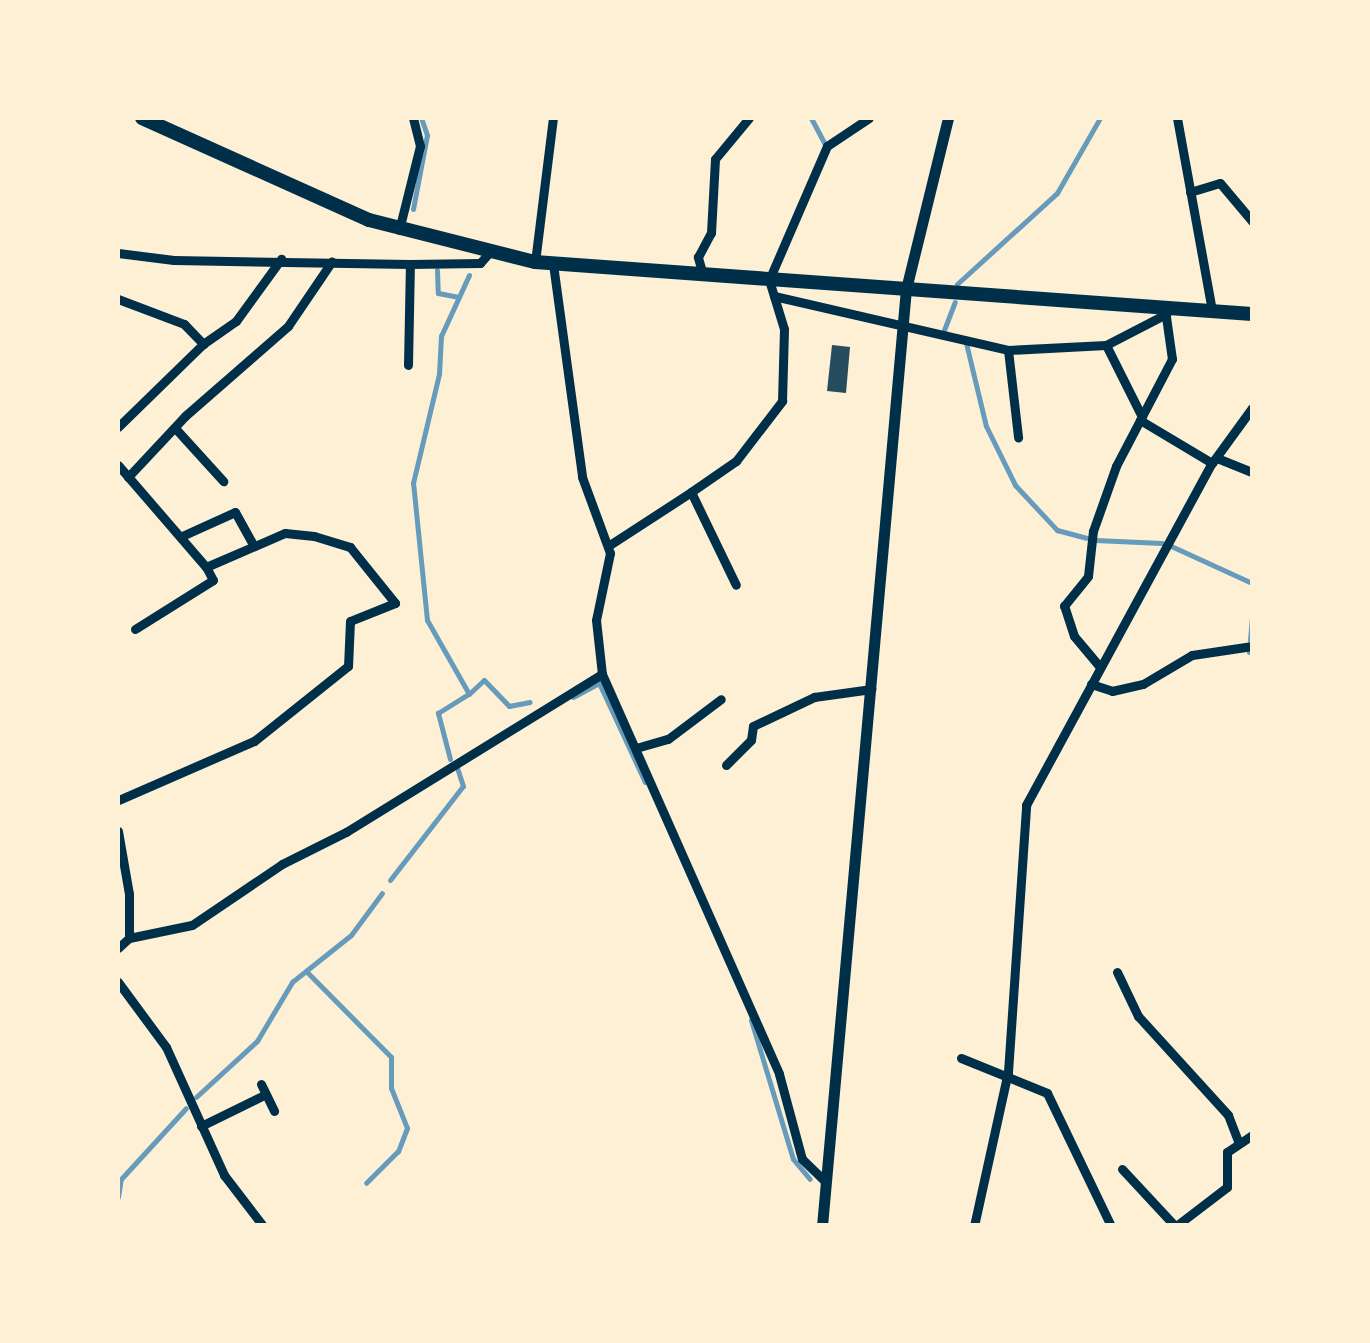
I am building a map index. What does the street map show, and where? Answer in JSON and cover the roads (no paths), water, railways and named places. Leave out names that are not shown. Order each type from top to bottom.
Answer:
[{"type":"main road","points":[[142,118],[287,187],[399,230],[535,262],[1165,311],[1252,314]]},
{"type":"street","points":[[399,230],[420,146],[413,118]]},
{"type":"street","points":[[535,262],[553,118]]},
{"type":"street","points":[[703,276],[698,257],[711,233],[715,158],[749,118]]},
{"type":"street","points":[[608,546],[736,461],[782,401],[786,354],[769,280],[827,146],[869,118]]},
{"type":"street","points":[[822,1226],[906,289],[948,118]]},
{"type":"street","points":[[1178,118],[1212,311]]},
{"type":"street","points":[[1190,192],[1220,183],[1252,221]]},
{"type":"street","points":[[118,252],[174,260],[410,264],[480,263],[489,253]]},
{"type":"street","points":[[118,427],[203,344],[236,322],[282,259]]},
{"type":"street","points":[[128,477],[174,428],[288,326],[330,274],[332,261]]},
{"type":"street","points":[[408,366],[410,264]]},
{"type":"street","points":[[553,264],[582,477],[608,546],[596,620],[602,674],[779,1074],[802,1159],[825,1181]]},
{"type":"street","points":[[774,296],[1008,350],[1106,345],[1165,311],[1172,359],[1141,418],[1093,530],[1088,576],[1064,606],[1074,636],[1100,667]]},
{"type":"street","points":[[118,299],[184,324],[203,344]]},
{"type":"street","points":[[1106,345],[1141,418],[1215,460],[1252,472]]},
{"type":"street","points":[[1008,350],[1018,437]]},
{"type":"street","points":[[974,1226],[1008,1072],[1021,826],[1026,805],[1215,460],[1252,408]]},
{"type":"street","points":[[174,428],[223,481]]},
{"type":"street","points":[[118,465],[128,477],[136,479],[213,580],[135,628]]},
{"type":"street","points":[[691,492],[736,585]]},
{"type":"street","points":[[182,536],[236,512],[253,545]]},
{"type":"street","points":[[118,800],[138,788],[182,778],[254,741],[348,666],[350,621],[395,603],[350,547],[285,533],[206,566]]},
{"type":"street","points":[[1091,684],[1112,691],[1143,684],[1192,655],[1252,646]]},
{"type":"street","points":[[118,948],[128,938],[192,925],[602,674]]},
{"type":"street","points":[[726,765],[751,740],[752,726],[814,696],[871,689]]},
{"type":"street","points":[[636,748],[668,739],[721,699]]},
{"type":"street","points":[[118,831],[128,938]]},
{"type":"street","points":[[1117,972],[1138,1016],[1228,1116],[1240,1143]]},
{"type":"street","points":[[118,982],[166,1047],[224,1176],[263,1226]]},
{"type":"street","points":[[961,1058],[1008,1072],[1046,1093],[1111,1226]]},
{"type":"street","points":[[201,1126],[264,1089],[274,1111]]},
{"type":"street","points":[[1122,1169],[1175,1226],[1227,1186],[1227,1152],[1252,1135]]},
{"type":"waterway","points":[[413,209],[427,135],[421,118]]},
{"type":"waterway","points":[[811,118],[825,144]]},
{"type":"waterway","points":[[957,284],[1057,193],[1100,118]]},
{"type":"waterway","points":[[437,270],[438,293],[459,297]]},
{"type":"waterway","points":[[450,759],[438,713],[469,694],[427,620],[413,483],[439,374],[441,336],[469,275]]},
{"type":"waterway","points":[[944,330],[955,302]]},
{"type":"waterway","points":[[966,343],[986,426],[1015,485],[1057,530],[1086,538]]},
{"type":"waterway","points":[[1095,540],[1162,543]]},
{"type":"waterway","points":[[1171,546],[1252,583]]},
{"type":"waterway","points":[[1250,640],[1252,619]]},
{"type":"waterway","points":[[470,693],[484,680],[509,706],[530,702]]},
{"type":"waterway","points":[[573,697],[599,683],[645,782]]},
{"type":"waterway","points":[[390,880],[463,786],[457,768]]},
{"type":"waterway","points":[[196,1097],[257,1041],[292,982],[351,935],[382,893]]},
{"type":"waterway","points":[[306,971],[391,1057],[391,1088],[407,1128],[398,1151],[366,1183]]},
{"type":"waterway","points":[[751,1020],[793,1159],[810,1179]]},
{"type":"waterway","points":[[118,1197],[121,1179],[186,1108]]}]
